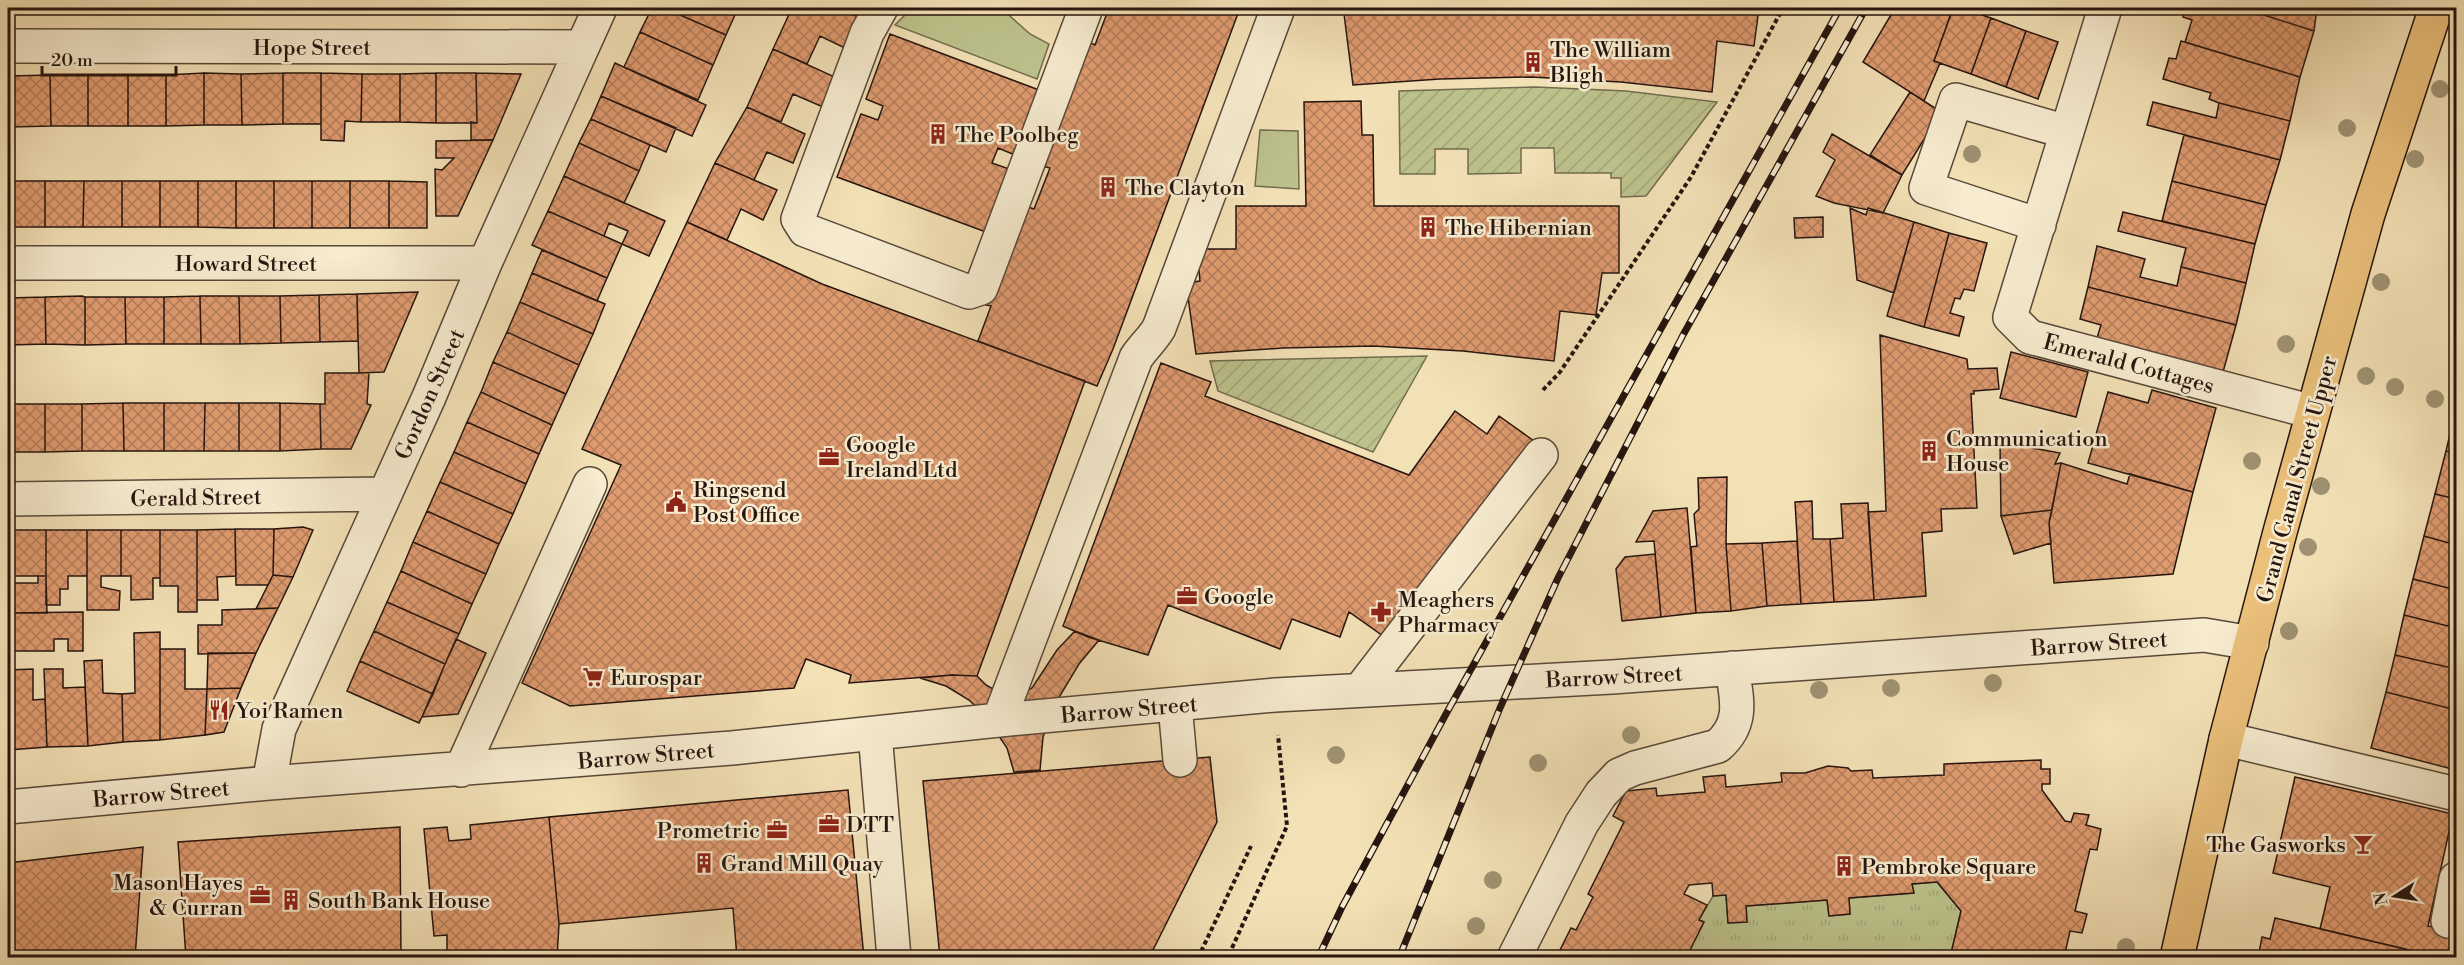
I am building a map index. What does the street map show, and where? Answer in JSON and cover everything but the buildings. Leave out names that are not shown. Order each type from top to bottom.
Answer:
[{"type":"main road","name":"Grand Canal Street Upper","points":[[2177,957],[2226,739],[2313,412],[2368,214],[2436,8]]},
{"type":"street","name":"Gordon Street","points":[[270,783],[279,729],[429,397],[484,263],[580,47],[600,8]]},
{"type":"street","points":[[881,8],[867,33],[798,219],[805,230],[978,296],[1086,8]]},
{"type":"street","points":[[999,720],[1125,354],[1142,348],[1153,339],[1159,328],[1278,8]]},
{"type":"street","name":"Emerald Cottages","points":[[2105,8],[2010,317],[2030,337],[2313,412]]},
{"type":"street","name":"Hope Street","points":[[8,46],[580,47]]},
{"type":"street","points":[[2039,225],[1926,188],[1956,100],[2067,132]]},
{"type":"street","name":"Howard Street","points":[[8,263],[484,263]]},
{"type":"street","points":[[1360,690],[1542,455]]},
{"type":"street","points":[[461,770],[590,484]]},
{"type":"street","name":"Gerald Street","points":[[8,499],[384,495]]},
{"type":"street","name":"Barrow Street","points":[[8,807],[270,783],[720,749],[999,720],[1360,690],[1732,668],[2204,635],[2252,643]]},
{"type":"street","points":[[1514,957],[1582,822],[1600,794],[1619,775],[1635,768],[1718,746],[1727,737],[1737,713],[1732,668]]},
{"type":"street","points":[[1175,705],[1180,760]]},
{"type":"street","points":[[875,733],[894,957]]},
{"type":"street","points":[[2226,739],[2457,794]]},
{"type":"street","points":[[2448,921],[2457,879]]},
{"type":"path","points":[[1543,390],[1560,372],[1691,177],[1783,8]]},
{"type":"path","points":[[1232,948],[1287,826],[1282,780]]},
{"type":"path","points":[[1198,957],[1251,846]]},
{"type":"green space","points":[[912,8],[1001,8],[1030,34],[1049,44],[1037,79],[895,25]]},
{"type":"green space","points":[[1536,87],[1626,91],[1717,102],[1646,196],[1621,197],[1621,178],[1611,178],[1611,173],[1555,173],[1554,148],[1521,148],[1521,173],[1468,174],[1468,149],[1435,149],[1435,174],[1400,174],[1399,91]]},
{"type":"green space","points":[[1260,130],[1298,131],[1299,189],[1255,186]]},
{"type":"green space","points":[[1427,356],[1373,452],[1218,391],[1210,361]]},
{"type":"green space","points":[[1937,882],[1961,911],[1950,957],[1686,958],[1704,922],[1699,920],[1713,896],[1726,895],[1728,923],[1747,922],[1746,906],[1827,900],[1829,916],[1850,914],[1849,898],[1913,893],[1912,884]]},
{"type":"railway","points":[[1318,958],[1342,907],[1446,714],[1840,8]]},
{"type":"railway","points":[[1399,958],[1500,708],[1558,578],[1683,335],[1866,8]]},
{"type":"place","name":"The William Bligh","points":[[1533,62]]},
{"type":"place","name":"The Poolbeg","points":[[938,134]]},
{"type":"place","name":"The Clayton","points":[[1108,187]]},
{"type":"place","name":"The Hibernian","points":[[1428,227]]},
{"type":"place","name":"Communication House","points":[[1929,451]]},
{"type":"place","name":"Google Ireland Ltd","points":[[829,457]]},
{"type":"place","name":"Ringsend Post Office","points":[[676,502]]},
{"type":"place","name":"Google","points":[[1187,596]]},
{"type":"place","name":"Meaghers Pharmacy","points":[[1381,612]]},
{"type":"place","name":"Eurospar","points":[[593,677]]},
{"type":"place","name":"Yoi Ramen","points":[[219,710]]},
{"type":"place","name":"DTT","points":[[829,824]]},
{"type":"place","name":"Prometric","points":[[777,830]]},
{"type":"place","name":"The Gasworks","points":[[2363,844]]},
{"type":"place","name":"Grand Mill Quay","points":[[704,863]]},
{"type":"place","name":"Pembroke Square","points":[[1844,866]]},
{"type":"place","name":"Mason Hayes & Curran","points":[[260,895]]},
{"type":"place","name":"South Bank House","points":[[291,900]]}]
